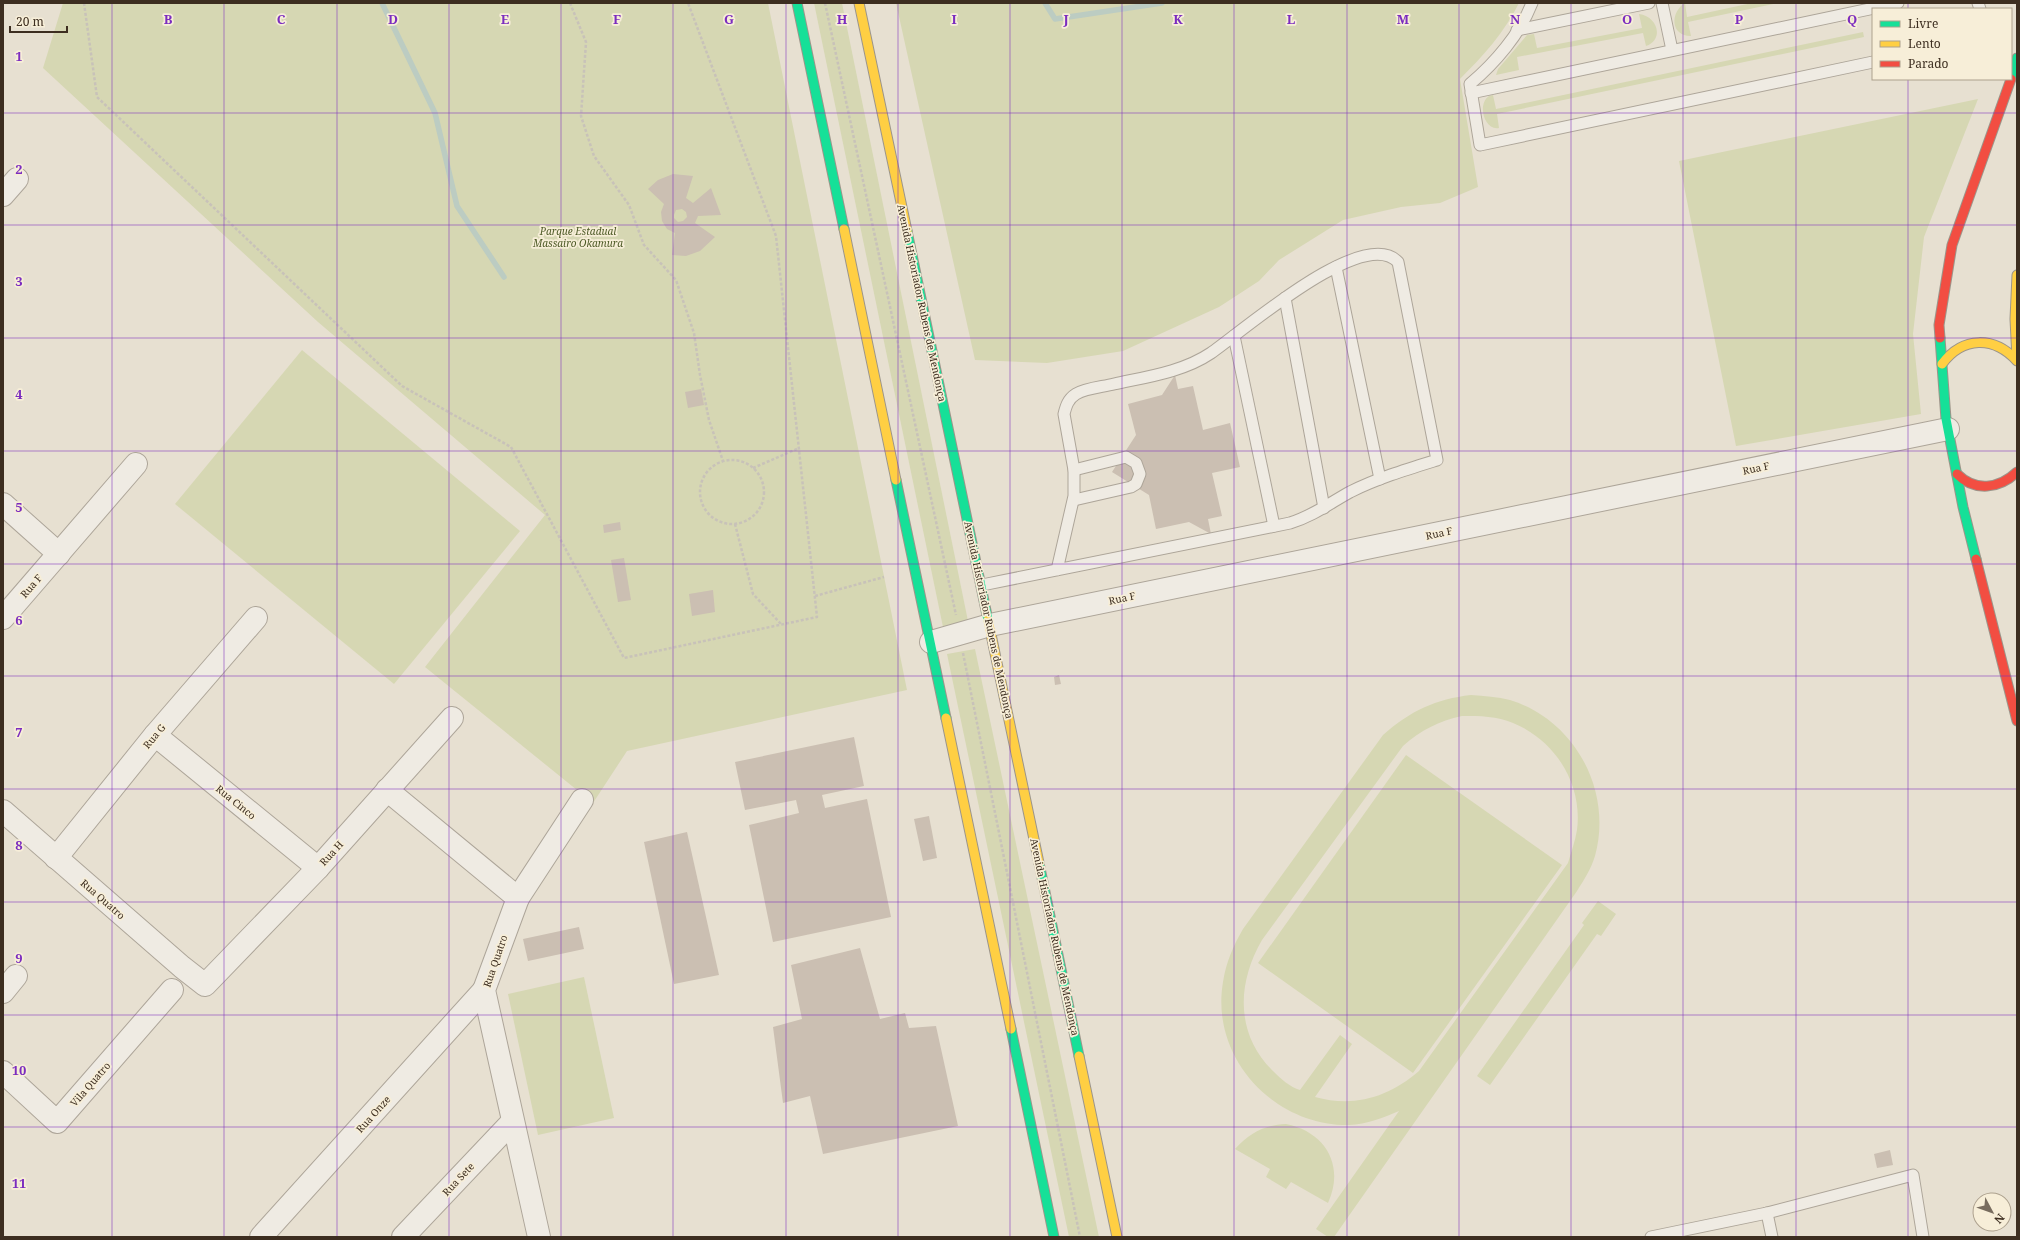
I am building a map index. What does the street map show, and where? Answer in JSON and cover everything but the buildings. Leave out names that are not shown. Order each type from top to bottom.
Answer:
[{"type":"main road","points":[[797,3],[1054,1237]]},
{"type":"main road","name":"Avenida Historiador Rubens de Mendonça","points":[[860,3],[1117,1237]]},
{"type":"main road","points":[[2012,75],[2017,58]]},
{"type":"main road","points":[[2010,80],[1952,245],[1939,325],[1948,429],[1963,506],[2017,721]]},
{"type":"main road","points":[[2017,275],[2015,319],[2017,360]]},
{"type":"main road","points":[[1942,364],[1945,359],[1956,349],[1970,343],[1986,342],[2001,346],[2017,360]]},
{"type":"main road","points":[[1957,474],[1972,485],[1986,487],[2000,485],[2012,478],[2017,472]]},
{"type":"street","name":"Rua F","points":[[931,642],[990,625],[1948,429]]},
{"type":"street","name":"Rua F","points":[[3,618],[136,464]]},
{"type":"street","points":[[3,504],[59,554]]},
{"type":"street","name":"Rua G","points":[[56,858],[155,735],[256,618]]},
{"type":"street","name":"Rua H","points":[[205,985],[318,868],[452,718]]},
{"type":"street","name":"Rua Cinco","points":[[155,735],[318,868]]},
{"type":"street","points":[[388,790],[518,898]]},
{"type":"street","name":"Rua Quatro","points":[[539,1237],[512,1122],[484,990],[518,898],[582,800]]},
{"type":"street","name":"Rua Quatro","points":[[3,811],[182,968],[205,985]]},
{"type":"street","name":"Vila Quatro","points":[[3,1072],[57,1122],[172,990]]},
{"type":"street","name":"Rua Onze","points":[[261,1237],[484,990]]},
{"type":"street","name":"Rua Sete","points":[[403,1237],[512,1122]]},
{"type":"lane","points":[[1532,3],[1517,30],[1487,68],[1470,84],[1480,145],[1872,62]]},
{"type":"lane","points":[[1517,30],[1649,3]]},
{"type":"lane","points":[[1662,3],[1672,50]]},
{"type":"lane","points":[[1874,8],[1898,3]]},
{"type":"lane","points":[[1471,93],[1872,8]]},
{"type":"lane","points":[[982,585],[1274,526],[1307,518],[1350,492],[1403,470],[1437,460],[1398,262],[1391,256],[1377,254],[1354,258],[1336,267],[1285,298],[1210,354],[1186,365],[1159,374],[1086,390],[1070,398],[1064,414],[1074,470],[1074,500],[1056,570]]},
{"type":"lane","points":[[1336,267],[1380,479]]},
{"type":"lane","points":[[1285,298],[1324,508]]},
{"type":"lane","points":[[1234,336],[1274,526]]},
{"type":"lane","points":[[1074,470],[1126,458],[1136,463],[1140,474],[1136,484],[1131,487],[1074,500]]},
{"type":"lane","points":[[1650,1237],[1767,1213],[1913,1175],[1923,1237]]},
{"type":"lane","points":[[1767,1213],[1772,1237]]},
{"type":"path","points":[[84,3],[97,97],[402,386],[511,447],[624,658],[817,617],[776,236],[688,3]]},
{"type":"path","points":[[570,3],[586,42],[581,116],[594,156],[629,205],[644,245],[676,280],[694,333],[700,375],[709,420],[723,461]]},
{"type":"path","points":[[753,468],[799,448]]},
{"type":"path","points":[[723,461],[739,461],[753,468],[760,476],[763,486],[763,497],[760,507],[754,515],[745,521],[735,524],[724,524],[714,520],[701,503],[701,482],[706,473],[723,461]]},
{"type":"path","points":[[735,524],[753,594],[782,625]]},
{"type":"path","points":[[815,596],[884,577]]},
{"type":"green space","name":"Parque Estadual Massairo Okamura","points":[[63,3],[768,3],[907,690],[627,751],[593,803],[425,667],[545,515],[318,322],[43,68]]},
{"type":"green space","points":[[814,3],[842,3],[968,621],[943,627]]},
{"type":"green space","points":[[896,3],[1519,3],[1507,24],[1492,44],[1460,79],[1478,187],[1440,203],[1401,207],[1343,220],[1279,260],[1259,281],[1219,307],[1123,351],[1047,363],[975,360]]},
{"type":"green space","points":[[1685,3],[1687,17],[1752,3],[1778,3],[1688,22],[1691,36],[1684,35],[1679,32],[1674,23],[1677,12]]},
{"type":"green space","points":[[1639,14],[1650,19],[1656,28],[1657,33],[1655,38],[1652,43],[1646,46],[1643,33],[1517,57],[1519,70],[1496,75],[1498,69],[1527,35],[1534,34],[1537,48],[1642,28]]},
{"type":"green space","points":[[1863,32],[1864,37],[1497,114],[1499,128],[1494,128],[1489,125],[1484,116],[1483,105],[1485,100],[1489,96],[1493,95],[1496,109]]},
{"type":"green space","points":[[1978,99],[1924,237],[1913,334],[1921,414],[1736,446],[1679,161]]},
{"type":"green space","points":[[302,350],[520,531],[394,684],[175,504]]},
{"type":"green space","points":[[975,649],[1099,1237],[1069,1237],[947,654]]},
{"type":"green space","points":[[1471,695],[1510,700],[1533,710],[1553,724],[1570,741],[1584,761],[1593,783],[1598,807],[1599,831],[1595,856],[1585,879],[1577,891],[1334,1237],[1328,1237],[1316,1229],[1399,1111],[1375,1120],[1349,1125],[1322,1122],[1296,1114],[1273,1100],[1253,1082],[1237,1061],[1227,1037],[1222,1010],[1224,975],[1230,955],[1243,929],[1383,735],[1413,713],[1435,703]],"holes":[[[1462,716],[1488,717],[1513,723],[1542,740],[1553,752],[1563,766],[1570,780],[1578,813],[1577,830],[1568,863],[1419,1071],[1396,1088],[1370,1098],[1343,1101],[1315,1097],[1352,1044],[1340,1035],[1300,1090],[1289,1085],[1279,1077],[1261,1057],[1252,1041],[1246,1025],[1244,991],[1254,956],[1262,940],[1403,746],[1417,735],[1438,723]]]},
{"type":"green space","points":[[1406,755],[1562,865],[1413,1073],[1258,963]]},
{"type":"green space","points":[[1598,901],[1616,914],[1601,936],[1597,934],[1490,1085],[1477,1076],[1584,925],[1582,923]]},
{"type":"green space","points":[[584,977],[614,1118],[538,1135],[508,994]]},
{"type":"green space","points":[[1286,1124],[1300,1128],[1312,1135],[1321,1143],[1328,1153],[1333,1164],[1334,1176],[1333,1189],[1328,1203],[1291,1182],[1286,1189],[1266,1177],[1270,1169],[1235,1149],[1246,1138],[1264,1128]]},
{"type":"waterway","points":[[382,3],[435,113],[457,206],[504,277]]},
{"type":"waterway","points":[[1045,3],[1055,19],[1162,3]]},
{"type":"traffic: fast","points":[[797,3],[844,229]]},
{"type":"traffic: fast","points":[[2012,74],[2017,58]]},
{"type":"traffic: fast","points":[[907,231],[988,620]]},
{"type":"traffic: fast","points":[[1940,338],[1946,419],[1963,507],[1976,559]]},
{"type":"traffic: fast","points":[[896,480],[946,718]]},
{"type":"traffic: fast","points":[[1039,863],[1079,1056]]},
{"type":"traffic: fast","points":[[1011,1029],[1054,1237]]},
{"type":"traffic: slow","points":[[859,3],[907,231]]},
{"type":"traffic: slow","points":[[844,229],[896,480]]},
{"type":"traffic: slow","points":[[2017,275],[2015,319],[2017,359]]},
{"type":"traffic: slow","points":[[1942,364],[1959,348],[1969,344],[1979,343],[1999,347],[2017,361]]},
{"type":"traffic: slow","points":[[988,620],[1039,863]]},
{"type":"traffic: slow","points":[[946,718],[1011,1029]]},
{"type":"traffic: slow","points":[[1079,1056],[1117,1237]]},
{"type":"traffic: jam","points":[[1940,338],[1939,325],[1952,245],[2011,80]]},
{"type":"traffic: jam","points":[[1957,474],[1971,484],[1987,486],[2003,482],[2017,472]]},
{"type":"traffic: jam","points":[[1976,559],[2017,721]]}]
